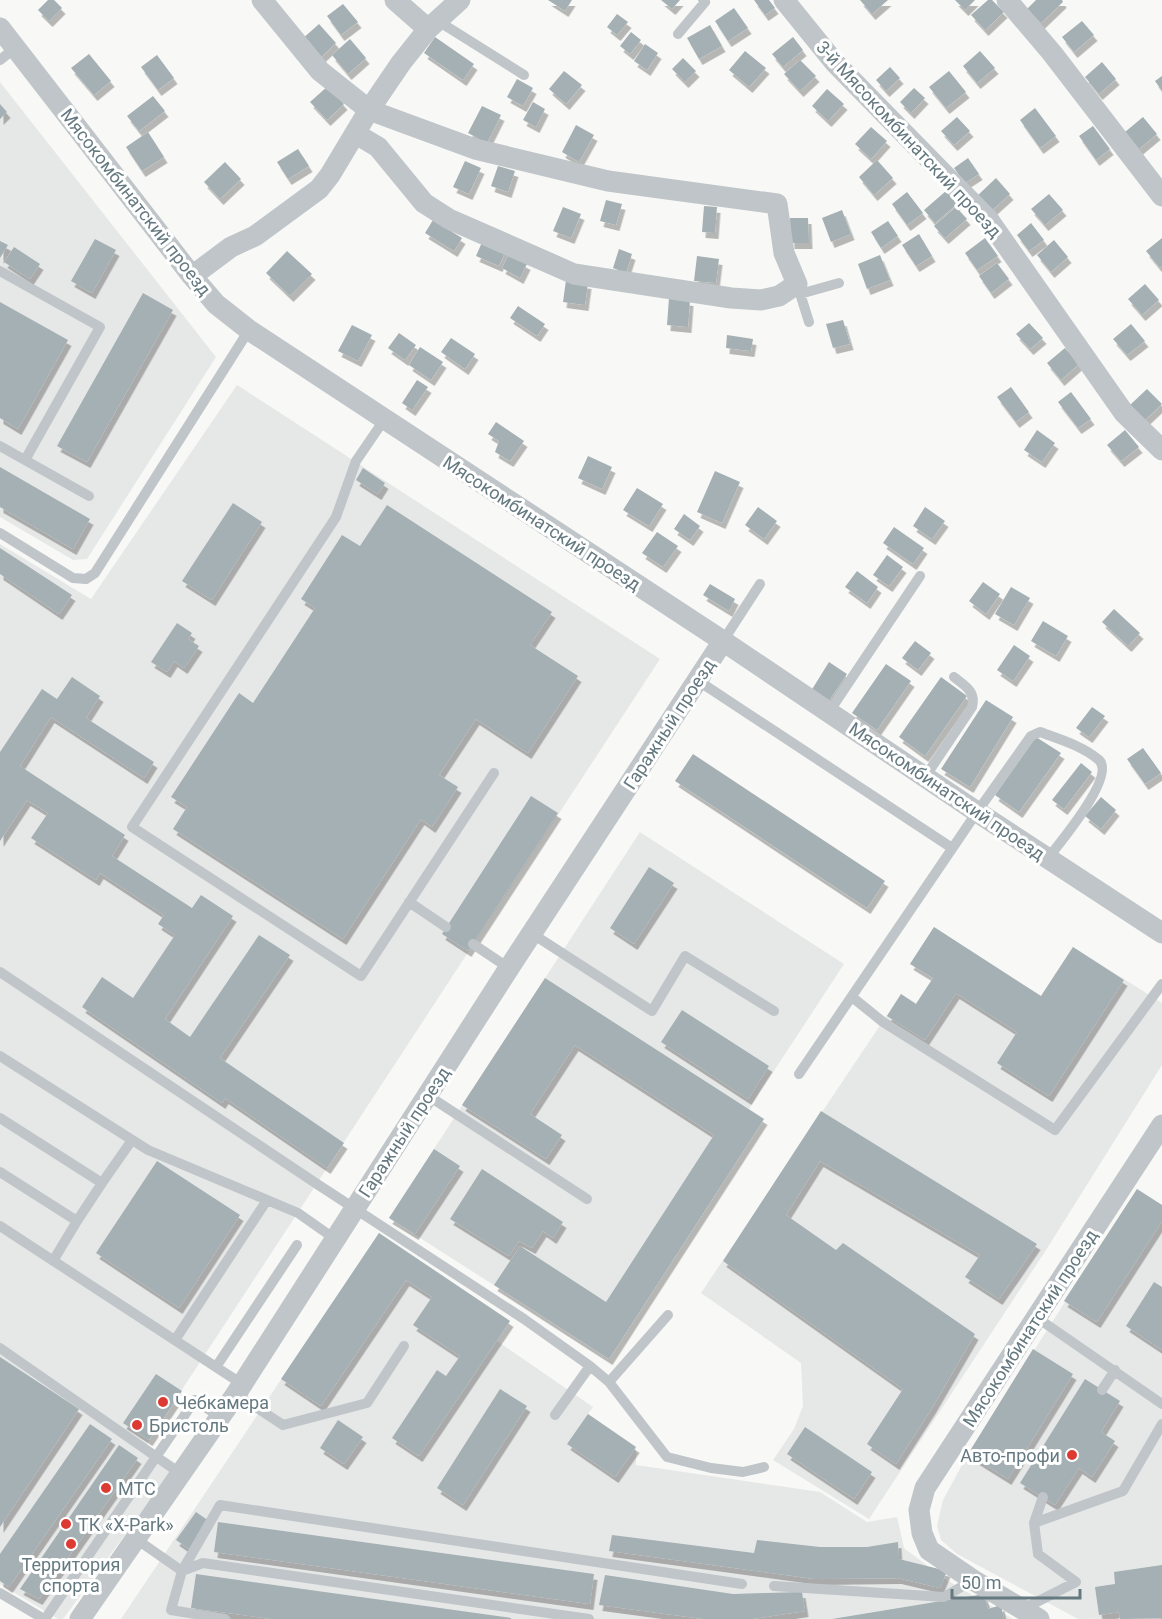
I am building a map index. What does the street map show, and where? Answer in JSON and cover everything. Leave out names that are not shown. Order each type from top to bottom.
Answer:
[{"type":"street","points":[[262,0],[320,71],[369,110],[475,149],[608,181],[777,204],[784,253],[799,289],[761,300],[731,298],[574,274],[449,219],[424,203],[378,147],[356,134]]},
{"type":"street","points":[[394,0],[433,25]]},
{"type":"street","points":[[192,276],[231,247],[255,236],[319,189],[400,63],[433,25],[460,0]]},
{"type":"street","name":"3-й Мясокомбинатский проезд","points":[[784,0],[835,63],[988,219],[1124,413],[1162,450]]},
{"type":"street","points":[[1007,0],[1052,53],[1162,196]]},
{"type":"street","name":"Мясокомбинатский проезд","points":[[0,28],[7,54],[216,304],[249,330],[1162,933]]},
{"type":"street","name":"Гаражный проезд","points":[[83,1618],[239,1389],[531,933],[723,641]]},
{"type":"street","name":"Мясокомбинатский проезд","points":[[1035,1616],[973,1580],[929,1550],[922,1533],[919,1510],[925,1488],[1162,1125]]},
{"type":"lane","points":[[678,33],[705,2],[703,0]]},
{"type":"lane","points":[[433,25],[524,75]]},
{"type":"lane","points":[[0,271],[100,327],[25,460]]},
{"type":"lane","points":[[809,322],[799,289],[839,283]]},
{"type":"lane","points":[[0,533],[73,578],[86,579],[95,573],[249,330]]},
{"type":"lane","points":[[384,420],[356,461],[336,517],[132,827],[361,976],[494,773]]},
{"type":"lane","points":[[0,446],[89,496]]},
{"type":"lane","points":[[829,712],[920,576]]},
{"type":"lane","points":[[723,641],[760,584]]},
{"type":"lane","points":[[925,777],[972,706],[974,698],[970,689],[954,677]]},
{"type":"lane","points":[[697,680],[952,848]]},
{"type":"lane","points":[[799,1074],[977,812],[1031,736],[1040,732],[1075,746],[1099,760],[1102,765],[1101,780],[1084,811],[1048,858]]},
{"type":"lane","points":[[409,902],[446,927]]},
{"type":"lane","points":[[531,933],[652,1011],[686,956],[774,1011]]},
{"type":"lane","points":[[473,944],[509,968]]},
{"type":"lane","points":[[0,972],[524,1319],[590,1366],[609,1382],[667,1457],[711,1468],[743,1472],[764,1467]]},
{"type":"lane","points":[[852,997],[883,1022],[1054,1130],[1162,984]]},
{"type":"lane","points":[[0,1056],[148,1150],[298,1213],[335,1239]]},
{"type":"lane","points":[[427,1095],[587,1199]]},
{"type":"lane","points":[[0,1118],[102,1183]]},
{"type":"lane","points":[[53,1261],[132,1140]]},
{"type":"lane","points":[[0,1172],[77,1221]]},
{"type":"lane","points":[[175,1340],[267,1200]]},
{"type":"lane","points":[[0,1226],[216,1367],[283,1425],[367,1403],[404,1346]]},
{"type":"lane","points":[[216,1367],[297,1245]]},
{"type":"lane","points":[[609,1382],[668,1315]]},
{"type":"lane","points":[[1036,1317],[1162,1404]]},
{"type":"lane","points":[[0,1348],[181,1474]]},
{"type":"lane","points":[[555,1415],[590,1366]]},
{"type":"lane","points":[[1102,1390],[1115,1370]]},
{"type":"lane","points":[[0,1593],[45,1619],[195,1400],[220,1417]]},
{"type":"lane","points":[[1034,1523],[1123,1491],[1162,1425]]},
{"type":"lane","points":[[1035,1616],[1076,1582],[1038,1554],[1034,1523],[1042,1497]]},
{"type":"lane","points":[[225,1619],[171,1610],[182,1571],[220,1505],[742,1584]]},
{"type":"lane","points":[[136,1539],[182,1571]]},
{"type":"lane","points":[[182,1571],[203,1563],[590,1619]]},
{"type":"lane","points":[[774,1586],[944,1597],[973,1580]]},
{"type":"shaded area","points":[[0,82],[216,357],[87,559],[73,560],[0,517]]},
{"type":"shaded area","points":[[237,385],[660,659],[149,1440],[147,1445],[177,1464],[63,1619],[58,1619],[0,1584],[0,544],[91,599]]},
{"type":"shaded area","points":[[640,832],[844,964],[749,1109],[764,1119],[609,1359],[389,1218]]},
{"type":"shaded area","points":[[934,927],[1041,996],[1073,947],[1162,1003],[1162,1065],[1046,1250],[869,1519],[773,1460],[794,1429],[803,1406],[801,1363],[701,1293],[901,994],[916,1003],[933,978],[910,964]]},
{"type":"shaded area","points":[[1137,1189],[1162,1205],[1162,1618],[1078,1619],[957,1554],[941,1540],[937,1526],[943,1500],[968,1454]]},
{"type":"shaded area","points":[[379,1233],[510,1321],[497,1341],[593,1407],[588,1414],[636,1447],[636,1465],[820,1492],[867,1522],[897,1517],[904,1548],[945,1579],[1013,1619],[121,1619]]},
{"type":"building","points":[[48,0],[54,0],[62,8],[49,21],[38,10]]},
{"type":"building","points":[[548,0],[572,0],[565,11]]},
{"type":"building","points":[[661,0],[680,0],[672,9]]},
{"type":"building","points":[[754,0],[769,0],[775,8],[765,15]]},
{"type":"building","points":[[860,0],[888,0],[872,14]]},
{"type":"building","points":[[955,0],[975,0],[965,10]]},
{"type":"building","points":[[988,0],[992,0],[1004,12],[985,30],[971,15]]},
{"type":"building","points":[[1036,0],[1062,0],[1063,2],[1041,23],[1027,9]]},
{"type":"building","points":[[343,4],[358,22],[341,35],[327,16]]},
{"type":"building","points":[[734,8],[748,28],[728,41],[715,21]]},
{"type":"building","points":[[617,14],[628,22],[617,35],[607,27]]},
{"type":"building","points":[[1082,21],[1094,35],[1074,52],[1062,37]]},
{"type":"building","points":[[319,24],[336,43],[319,59],[301,40]]},
{"type":"building","points":[[710,25],[722,46],[699,59],[687,38]]},
{"type":"building","points":[[631,32],[641,40],[630,54],[620,46]]},
{"type":"building","points":[[435,37],[474,64],[463,80],[424,53]]},
{"type":"building","points":[[793,37],[803,50],[783,67],[772,54]]},
{"type":"building","points":[[350,39],[366,58],[348,74],[332,55]]},
{"type":"building","points":[[645,44],[658,53],[647,70],[634,61]]},
{"type":"building","points":[[745,51],[766,68],[749,87],[729,70]]},
{"type":"building","points":[[980,51],[995,68],[977,83],[963,66]]},
{"type":"building","points":[[89,54],[111,81],[94,95],[71,68]]},
{"type":"building","points":[[157,55],[174,78],[158,90],[141,67]]},
{"type":"building","points":[[683,58],[696,71],[685,82],[672,69]]},
{"type":"building","points":[[800,60],[816,76],[800,91],[784,74]]},
{"type":"building","points":[[1102,62],[1116,79],[1099,94],[1085,77]]},
{"type":"building","points":[[890,67],[900,78],[886,91],[876,80]]},
{"type":"building","points":[[564,71],[582,85],[566,104],[549,89]]},
{"type":"building","points":[[949,71],[966,92],[946,108],[929,87]]},
{"type":"building","points":[[1162,76],[1162,91],[1155,81]]},
{"type":"building","points":[[517,79],[533,88],[523,106],[507,97]]},
{"type":"building","points":[[328,86],[344,104],[327,120],[310,102]]},
{"type":"building","points":[[914,88],[925,98],[911,113],[900,102]]},
{"type":"building","points":[[827,89],[844,104],[828,121],[812,106]]},
{"type":"building","points":[[153,96],[165,111],[139,131],[127,116]]},
{"type":"building","points":[[533,102],[545,109],[536,127],[523,120]]},
{"type":"building","points":[[0,104],[7,112],[0,119]]},
{"type":"building","points":[[482,106],[501,115],[487,143],[468,133]]},
{"type":"building","points":[[1035,108],[1056,136],[1040,148],[1020,120]]},
{"type":"building","points":[[957,117],[970,131],[954,145],[941,131]]},
{"type":"building","points":[[1143,117],[1157,134],[1139,149],[1125,132]]},
{"type":"building","points":[[576,125],[594,135],[579,162],[562,152]]},
{"type":"building","points":[[1093,126],[1110,149],[1096,160],[1079,136]]},
{"type":"building","points":[[871,127],[887,141],[871,159],[855,144]]},
{"type":"building","points":[[148,132],[164,157],[142,171],[126,147]]},
{"type":"building","points":[[298,149],[309,166],[288,179],[277,162]]},
{"type":"building","points":[[968,158],[979,174],[965,183],[954,168]]},
{"type":"building","points":[[877,160],[893,178],[874,195],[859,177]]},
{"type":"building","points":[[465,161],[481,168],[469,194],[453,187]]},
{"type":"building","points":[[225,162],[241,179],[220,199],[204,182]]},
{"type":"building","points":[[498,166],[515,171],[508,192],[491,186]]},
{"type":"building","points":[[996,178],[1010,194],[990,212],[976,197]]},
{"type":"building","points":[[946,191],[957,204],[935,223],[924,210]]},
{"type":"building","points":[[907,192],[923,213],[907,225],[892,204]]},
{"type":"building","points":[[1049,194],[1063,210],[1045,225],[1031,209]]},
{"type":"building","points":[[606,200],[622,204],[616,225],[600,221]]},
{"type":"building","points":[[704,206],[717,207],[715,233],[702,232]]},
{"type":"building","points":[[563,207],[581,214],[571,238],[553,231]]},
{"type":"building","points":[[956,207],[967,219],[945,238],[934,226]]},
{"type":"building","points":[[842,210],[851,234],[831,242],[822,218]]},
{"type":"building","points":[[790,218],[808,218],[809,243],[791,243]]},
{"type":"building","points":[[433,220],[462,238],[454,251],[425,233]]},
{"type":"building","points":[[888,221],[898,236],[881,248],[871,232]]},
{"type":"building","points":[[1031,223],[1044,240],[1029,251],[1017,235]]},
{"type":"building","points":[[919,234],[932,256],[916,266],[902,245]]},
{"type":"building","points":[[985,238],[998,256],[977,270],[965,253]]},
{"type":"building","points":[[1162,238],[1162,266],[1160,268],[1146,251]]},
{"type":"building","points":[[95,239],[116,250],[92,293],[71,281]]},
{"type":"building","points":[[483,240],[506,250],[499,266],[476,256]]},
{"type":"building","points":[[1054,240],[1068,257],[1051,272],[1037,255]]},
{"type":"building","points":[[0,241],[8,245],[0,258]]},
{"type":"building","points":[[14,247],[40,264],[30,279],[4,262]]},
{"type":"building","points":[[619,249],[632,254],[626,273],[613,268]]},
{"type":"building","points":[[287,251],[312,274],[290,296],[266,273]]},
{"type":"building","points":[[509,254],[527,264],[520,278],[502,268]]},
{"type":"building","points":[[880,255],[890,280],[867,289],[858,264]]},
{"type":"building","points":[[697,256],[719,259],[716,283],[694,281]]},
{"type":"building","points":[[997,263],[1009,279],[991,293],[979,276]]},
{"type":"building","points":[[566,280],[588,283],[585,305],[563,302]]},
{"type":"building","points":[[1145,284],[1159,300],[1142,315],[1128,299]]},
{"type":"building","points":[[143,293],[173,310],[87,462],[57,446]]},
{"type":"building","points":[[669,298],[690,300],[688,327],[667,325]]},
{"type":"building","points":[[0,302],[68,340],[18,429],[0,418]]},
{"type":"building","points":[[518,306],[545,324],[537,336],[510,318]]},
{"type":"building","points":[[843,320],[850,344],[833,348],[826,324]]},
{"type":"building","points":[[1029,323],[1043,338],[1030,349],[1016,334]]},
{"type":"building","points":[[1131,324],[1145,341],[1127,355],[1113,339]]},
{"type":"building","points":[[352,325],[372,335],[358,361],[338,351]]},
{"type":"building","points":[[399,333],[416,345],[405,360],[388,348]]},
{"type":"building","points":[[727,335],[753,339],[751,351],[726,348]]},
{"type":"building","points":[[451,338],[475,354],[465,369],[441,352]]},
{"type":"building","points":[[420,347],[443,362],[431,380],[409,365]]},
{"type":"building","points":[[1065,348],[1079,364],[1061,380],[1047,363]]},
{"type":"building","points":[[417,380],[428,387],[412,410],[402,403]]},
{"type":"building","points":[[1011,387],[1029,412],[1016,422],[997,397]]},
{"type":"building","points":[[1147,389],[1162,404],[1145,420],[1130,405]]},
{"type":"building","points":[[1071,392],[1091,419],[1078,428],[1058,402]]},
{"type":"building","points":[[496,422],[524,441],[510,461],[495,452],[499,441],[488,434]]},
{"type":"building","points":[[1037,430],[1055,443],[1042,462],[1024,450]]},
{"type":"building","points":[[1125,430],[1139,447],[1121,461],[1107,445]]},
{"type":"building","points":[[588,456],[612,467],[602,489],[578,478]]},
{"type":"building","points":[[0,467],[90,519],[73,549],[0,507]]},
{"type":"building","points":[[363,468],[385,483],[378,494],[356,480]]},
{"type":"building","points":[[715,471],[740,482],[722,523],[697,512]]},
{"type":"building","points":[[637,488],[663,504],[649,526],[623,510]]},
{"type":"building","points":[[233,503],[262,522],[212,600],[182,581]]},
{"type":"building","points":[[387,505],[552,612],[530,645],[578,676],[528,753],[476,719],[439,775],[458,787],[432,827],[421,819],[343,939],[173,829],[187,807],[171,797],[239,693],[253,703],[315,608],[301,599],[342,535],[360,546]]},
{"type":"building","points":[[758,507],[777,521],[764,539],[745,525]]},
{"type":"building","points":[[925,507],[945,521],[932,539],[913,526]]},
{"type":"building","points":[[684,514],[700,526],[690,540],[674,529]]},
{"type":"building","points":[[894,527],[924,548],[913,564],[883,543]]},
{"type":"building","points":[[657,532],[678,546],[663,567],[642,553]]},
{"type":"building","points":[[0,548],[72,595],[59,614],[0,574]]},
{"type":"building","points":[[887,555],[903,567],[889,586],[873,575]]},
{"type":"building","points":[[857,571],[878,587],[867,603],[845,587]]},
{"type":"building","points":[[983,582],[1000,594],[986,614],[969,601]]},
{"type":"building","points":[[710,584],[735,599],[729,611],[703,595]]},
{"type":"building","points":[[1011,587],[1030,598],[1014,625],[995,614]]},
{"type":"building","points":[[1114,609],[1140,633],[1128,646],[1102,622]]},
{"type":"building","points":[[1043,621],[1068,636],[1056,656],[1031,641]]},
{"type":"building","points":[[177,623],[192,633],[188,639],[199,646],[184,668],[174,661],[167,672],[151,662]]},
{"type":"building","points":[[915,641],[931,653],[918,670],[902,658]]},
{"type":"building","points":[[1014,645],[1030,656],[1013,681],[997,670]]},
{"type":"building","points":[[829,662],[847,674],[828,702],[811,691]]},
{"type":"building","points":[[886,664],[911,681],[877,730],[852,713]]},
{"type":"building","points":[[72,677],[100,696],[86,718],[154,762],[144,778],[51,717],[20,766],[125,835],[112,856],[192,908],[201,895],[233,916],[165,1019],[190,1037],[259,935],[290,955],[220,1058],[344,1143],[327,1168],[225,1098],[222,1103],[82,1007],[102,977],[133,998],[175,935],[158,924],[164,915],[100,873],[96,880],[31,838],[48,813],[27,800],[0,841],[0,752],[42,689],[57,699]]},
{"type":"building","points":[[941,677],[967,696],[925,756],[899,737]]},
{"type":"building","points":[[986,700],[1013,717],[970,787],[941,769]]},
{"type":"building","points":[[1092,707],[1105,716],[1089,737],[1076,728]]},
{"type":"building","points":[[1036,737],[1061,753],[1019,812],[995,795]]},
{"type":"building","points":[[1143,748],[1161,773],[1145,784],[1127,759]]},
{"type":"building","points":[[693,754],[885,881],[867,908],[675,781]]},
{"type":"building","points":[[1081,763],[1092,772],[1064,809],[1052,800]]},
{"type":"building","points":[[531,796],[558,813],[468,951],[442,934]]},
{"type":"building","points":[[1101,797],[1116,810],[1101,829],[1085,816]]},
{"type":"building","points":[[649,867],[674,883],[634,944],[610,928]]},
{"type":"building","points":[[934,927],[1041,996],[1073,947],[1124,980],[1049,1096],[997,1063],[1017,1032],[956,993],[925,1040],[887,1016],[901,994],[916,1004],[933,978],[910,964]]},
{"type":"building","points":[[545,978],[764,1119],[609,1359],[494,1285],[520,1246],[606,1302],[714,1135],[575,1045],[530,1114],[562,1135],[546,1159],[462,1105]]},
{"type":"building","points":[[682,1010],[769,1066],[748,1099],[661,1042]]},
{"type":"building","points":[[821,1111],[1037,1244],[999,1299],[965,1277],[980,1255],[820,1161],[786,1215],[836,1250],[843,1243],[975,1334],[896,1464],[867,1444],[903,1389],[723,1261]]},
{"type":"building","points":[[434,1149],[460,1166],[415,1234],[389,1218]]},
{"type":"building","points":[[157,1161],[240,1215],[179,1308],[96,1253]]},
{"type":"building","points":[[482,1169],[563,1222],[553,1238],[543,1231],[532,1248],[519,1241],[509,1256],[450,1219]]},
{"type":"building","points":[[1137,1189],[1162,1205],[1162,1221],[1097,1322],[1064,1301]]},
{"type":"building","points":[[379,1233],[510,1321],[419,1456],[392,1438],[437,1370],[446,1376],[460,1356],[413,1325],[432,1297],[406,1280],[321,1406],[281,1379]]},
{"type":"building","points":[[1154,1282],[1162,1287],[1162,1350],[1126,1326]]},
{"type":"building","points":[[1033,1349],[1073,1374],[1008,1479],[968,1454]]},
{"type":"building","points":[[0,1357],[79,1409],[0,1527]]},
{"type":"building","points":[[156,1374],[182,1391],[149,1440],[123,1423]]},
{"type":"building","name":"Авто-профи","points":[[1085,1379],[1120,1401],[1101,1432],[1115,1441],[1092,1477],[1079,1468],[1055,1505],[1020,1483]]},
{"type":"building","points":[[500,1389],[527,1406],[463,1505],[437,1488]]},
{"type":"building","points":[[588,1414],[636,1447],[615,1477],[567,1444]]},
{"type":"building","points":[[338,1420],[363,1437],[344,1464],[320,1448]]},
{"type":"building","points":[[90,1424],[112,1439],[9,1587],[0,1581],[0,1554]]},
{"type":"building","points":[[805,1427],[872,1472],[854,1499],[787,1454]]},
{"type":"building","points":[[119,1445],[138,1458],[39,1599],[20,1589]]},
{"type":"building","points":[[196,1512],[209,1521],[189,1549],[176,1540]]},
{"type":"building","points":[[218,1522],[594,1574],[590,1604],[214,1552]]},
{"type":"building","points":[[612,1535],[754,1553],[757,1540],[820,1547],[867,1547],[898,1542],[899,1559],[947,1571],[940,1588],[898,1578],[815,1579],[609,1551]]},
{"type":"building","points":[[1162,1565],[1162,1618],[1120,1619],[1119,1612],[1099,1615],[1095,1587],[1115,1584],[1114,1572]]},
{"type":"building","points":[[196,1574],[511,1619],[272,1619],[191,1608]]},
{"type":"building","points":[[605,1575],[733,1594],[802,1592],[805,1611],[752,1619],[704,1619],[599,1605]]},
{"type":"building","points":[[984,1594],[988,1609],[1001,1605],[1004,1619],[832,1619]]},
{"type":"place","name":"Чебкамера","points":[[163,1402]]},
{"type":"place","name":"Бристоль","points":[[137,1425]]},
{"type":"place","name":"Авто-профи","points":[[1072,1455]]},
{"type":"place","name":"МТС","points":[[106,1488]]},
{"type":"place","name":"ТК «X-Park»","points":[[66,1524]]},
{"type":"place","name":"Территория спорта","points":[[71,1544]]}]
